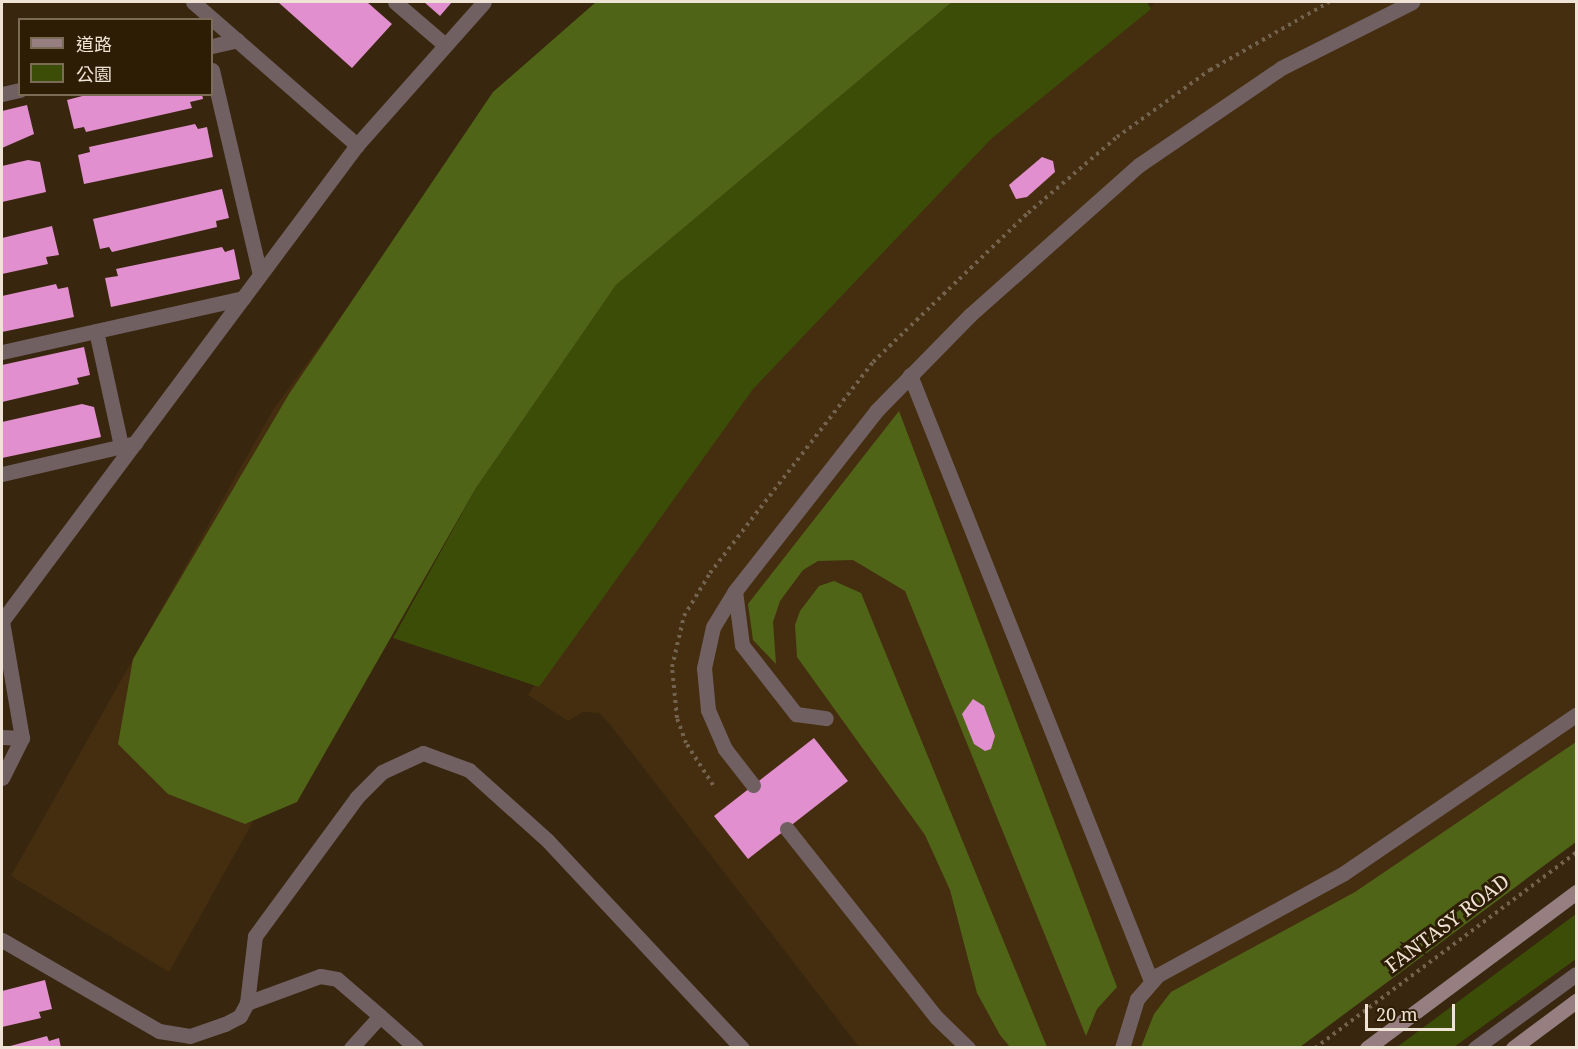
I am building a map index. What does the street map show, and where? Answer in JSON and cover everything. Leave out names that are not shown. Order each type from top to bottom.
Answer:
[{"type":"main road","points":[[1367,1047],[1576,892]]},
{"type":"main road","points":[[1513,1047],[1576,1001]]},
{"type":"lane","points":[[193,2],[212,18]]},
{"type":"lane","points":[[395,2],[445,45]]},
{"type":"lane","points":[[2,778],[22,738],[2,621],[128,445],[243,298],[357,145],[484,2]]},
{"type":"lane","points":[[753,785],[715,730],[704,690],[713,627],[735,591],[910,375],[1080,213],[1169,142],[1281,68],[1412,2]]},
{"type":"lane","points":[[213,19],[357,145]]},
{"type":"lane","points":[[213,46],[237,40]]},
{"type":"lane","points":[[213,74],[261,274]]},
{"type":"lane","points":[[2,94],[18,90]]},
{"type":"lane","points":[[2,352],[243,298]]},
{"type":"lane","points":[[96,331],[128,445]]},
{"type":"lane","points":[[910,375],[1152,981]]},
{"type":"lane","points":[[2,474],[128,445]]},
{"type":"lane","points":[[735,591],[742,645],[796,714],[826,718]]},
{"type":"lane","points":[[1122,1047],[1130,1015],[1152,981],[1375,854],[1576,715]]},
{"type":"lane","points":[[2,737],[22,738]]},
{"type":"lane","points":[[2,940],[159,1031],[199,1033],[240,1016],[248,1003],[255,936],[357,797],[382,771],[423,753],[469,770],[548,841],[742,1047]]},
{"type":"lane","points":[[788,829],[936,1017],[968,1047]]},
{"type":"lane","points":[[1475,1047],[1576,974]]},
{"type":"lane","points":[[248,1003],[320,976],[337,979],[416,1047]]},
{"type":"lane","points":[[351,1047],[380,1016]]},
{"type":"path","name":"FANTASY ROAD","points":[[1315,1047],[1576,853]]},
{"type":"shaded area","points":[[1156,2],[1576,2],[1576,757],[1176,1047],[859,1047],[609,723],[599,713],[583,712],[568,721],[528,695],[672,467],[847,258]]},
{"type":"shaded area","points":[[431,193],[621,243],[304,730],[169,972],[11,876],[273,410]]},
{"type":"green space","points":[[596,2],[952,2],[616,285],[476,488],[297,802],[245,824],[168,794],[118,744],[133,659],[289,394],[493,92]]},
{"type":"green space","points":[[952,2],[1147,2],[1151,9],[991,139],[753,389],[539,687],[393,638],[476,488],[616,285]]},
{"type":"green space","points":[[899,411],[1117,987],[1097,1009],[1086,1036],[905,591],[853,560],[818,561],[803,570],[780,601],[773,622],[776,664],[753,640],[748,604]]},
{"type":"green space","points":[[834,581],[861,593],[1047,1047],[1010,1047],[1000,1035],[977,993],[950,890],[925,835],[797,657],[795,625],[800,611],[819,586]]},
{"type":"green space","points":[[1576,742],[1576,842],[1300,1047],[1141,1047],[1154,1014],[1171,992],[1355,892]]},
{"type":"green space","points":[[1576,914],[1576,959],[1454,1047],[1397,1047]]},
{"type":"building","points":[[278,2],[367,2],[392,24],[352,68]]},
{"type":"building","points":[[424,2],[452,2],[440,16]]},
{"type":"building","points":[[82,96],[202,96],[203,99],[190,102],[192,108],[86,132],[84,127],[74,129],[67,100]]},
{"type":"building","points":[[27,105],[34,134],[2,148],[2,111]]},
{"type":"building","points":[[195,124],[198,129],[207,127],[213,157],[84,184],[78,155],[90,152],[89,147]]},
{"type":"building","points":[[1042,157],[1053,161],[1055,172],[1027,197],[1016,199],[1009,185]]},
{"type":"building","points":[[28,160],[40,162],[46,192],[2,202],[2,166]]},
{"type":"building","points":[[222,189],[229,218],[216,221],[217,227],[112,252],[109,247],[100,249],[93,219]]},
{"type":"building","points":[[52,226],[59,255],[46,257],[48,264],[2,274],[2,238]]},
{"type":"building","points":[[222,247],[225,252],[234,249],[240,279],[111,307],[105,278],[118,276],[116,269]]},
{"type":"building","points":[[56,284],[58,289],[68,287],[74,317],[2,332],[2,296]]},
{"type":"building","points":[[84,347],[90,375],[77,378],[79,384],[2,402],[2,365]]},
{"type":"building","points":[[82,404],[94,407],[101,437],[2,458],[2,422]]},
{"type":"building","points":[[973,699],[984,706],[995,736],[991,749],[985,751],[974,744],[962,714]]},
{"type":"building","points":[[814,738],[848,781],[748,859],[714,816]]},
{"type":"building","points":[[45,980],[52,1009],[39,1012],[41,1018],[2,1027],[2,991]]},
{"type":"building","points":[[47,1036],[49,1041],[59,1038],[61,1048],[3,1048]]}]
